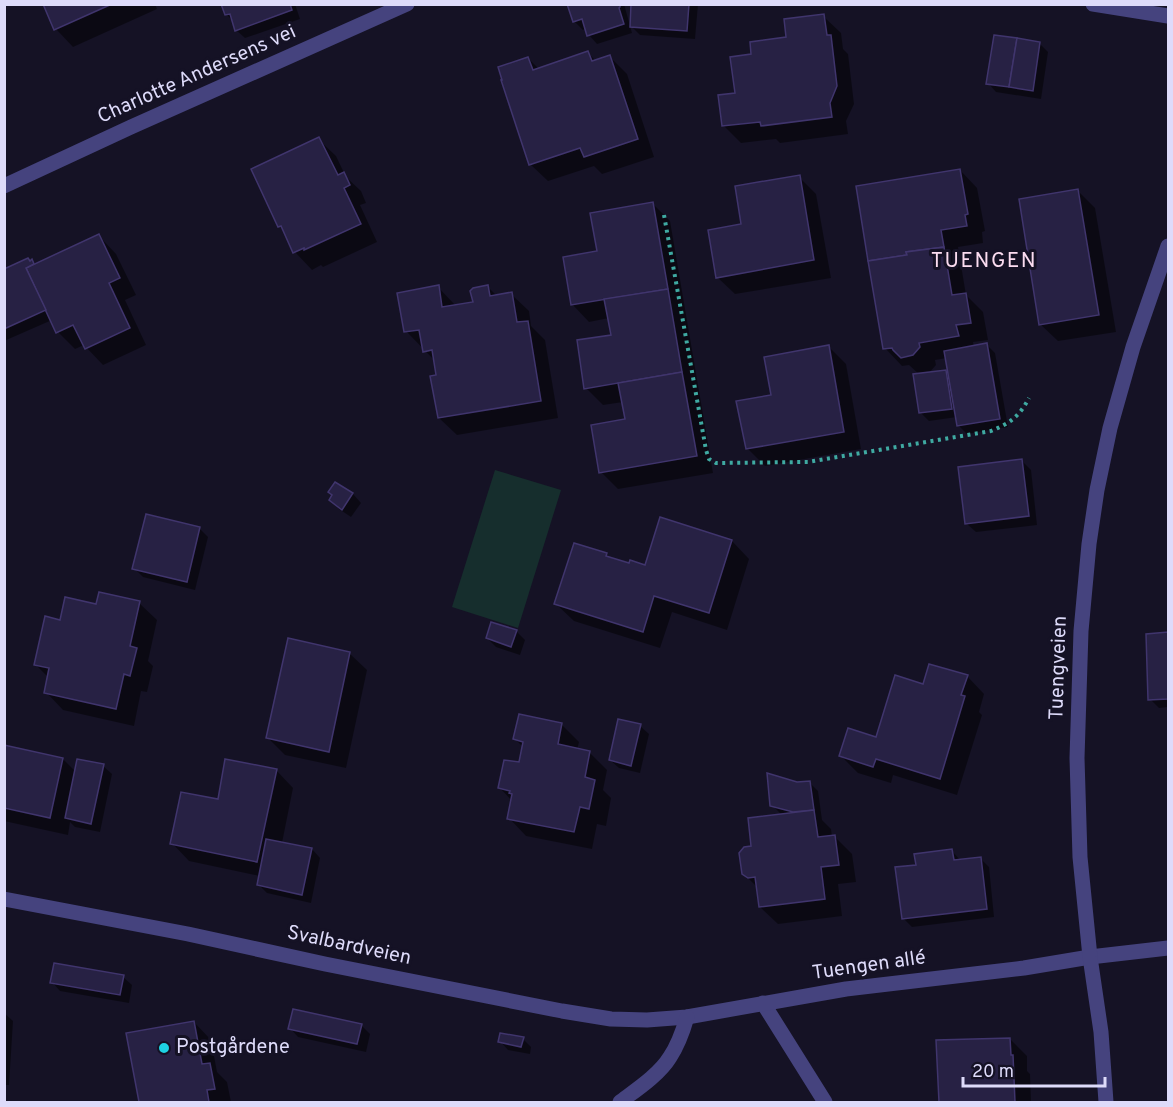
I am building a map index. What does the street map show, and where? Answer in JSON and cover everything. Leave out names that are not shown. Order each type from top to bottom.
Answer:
[{"type":"street","name":"Charlotte Andersens vei","points":[[4,186],[407,4]]},
{"type":"street","points":[[1093,4],[1168,16]]},
{"type":"street","name":"Tuengveien","points":[[1106,1102],[1101,1032],[1090,957],[1080,857],[1077,758],[1081,632],[1089,544],[1110,428],[1133,347],[1168,246]]},
{"type":"street","name":"Svalbardveien","points":[[4,899],[188,934],[562,1011],[610,1018],[647,1020],[687,1017]]},
{"type":"street","name":"Tuengen allé","points":[[687,1017],[846,989],[1168,948]]},
{"type":"street","points":[[763,1003],[825,1102]]},
{"type":"street","points":[[620,1102],[650,1079],[669,1059],[680,1039],[687,1017]]},
{"type":"path","points":[[664,214],[706,450],[709,459],[716,463],[808,462],[990,431],[1015,419],[1023,411],[1029,398]]},
{"type":"green space","points":[[495,470],[561,490],[518,628],[452,607]]},
{"type":"building","points":[[43,4],[112,4],[54,30]]},
{"type":"building","points":[[221,4],[290,4],[292,10],[235,31],[230,14],[225,15]]},
{"type":"building","points":[[567,4],[620,4],[624,24],[587,36],[582,19],[573,22]]},
{"type":"building","points":[[631,4],[689,4],[687,31],[630,27]]},
{"type":"building","points":[[824,14],[827,35],[831,35],[837,86],[830,103],[832,117],[761,126],[760,122],[722,126],[718,95],[735,93],[730,57],[751,54],[750,42],[786,37],[784,19]]},
{"type":"building","points":[[994,35],[1017,38],[1009,87],[986,84]]},
{"type":"building","points":[[1017,38],[1040,42],[1033,91],[1009,87]]},
{"type":"building","points":[[588,51],[592,61],[610,55],[638,139],[584,157],[580,148],[529,165],[498,67],[528,57],[533,70]]},
{"type":"building","points":[[319,137],[338,175],[344,172],[350,185],[344,188],[361,224],[293,253],[251,169]]},
{"type":"building","points":[[960,169],[968,214],[965,215],[967,226],[941,230],[944,247],[906,252],[907,255],[868,261],[856,186]]},
{"type":"building","points":[[800,175],[814,260],[716,278],[708,230],[741,224],[735,186]]},
{"type":"building","points":[[1078,189],[1099,315],[1039,325],[1019,199]]},
{"type":"building","points":[[653,202],[668,289],[571,305],[563,257],[597,251],[590,213]]},
{"type":"building","points":[[99,234],[120,278],[109,283],[130,328],[85,349],[73,325],[56,333],[26,268]]},
{"type":"building","points":[[944,247],[952,295],[966,293],[971,323],[956,325],[959,336],[919,343],[920,347],[913,355],[901,358],[892,348],[883,349],[868,261],[907,255],[906,252]]},
{"type":"building","points":[[28,258],[30,261],[32,259],[34,264],[26,268],[46,310],[4,329],[4,269]]},
{"type":"building","points":[[439,285],[442,307],[473,302],[470,291],[473,288],[488,285],[490,296],[512,292],[517,322],[528,321],[541,401],[438,418],[430,376],[436,375],[432,350],[423,352],[419,330],[404,332],[397,293]]},
{"type":"building","points":[[668,289],[682,372],[584,389],[577,340],[611,335],[604,299]]},
{"type":"building","points":[[987,343],[1000,419],[957,426],[944,351]]},
{"type":"building","points":[[829,345],[844,432],[746,449],[736,401],[771,395],[764,357]]},
{"type":"building","points":[[946,370],[952,409],[919,413],[913,374]]},
{"type":"building","points":[[682,372],[697,456],[599,473],[591,425],[625,419],[618,383]]},
{"type":"building","points":[[1022,459],[1029,516],[965,524],[958,467]]},
{"type":"building","points":[[335,482],[353,493],[342,510],[329,500],[332,495],[328,492]]},
{"type":"building","points":[[146,514],[200,527],[187,582],[132,569]]},
{"type":"building","points":[[660,517],[732,540],[709,613],[654,596],[643,632],[554,604],[574,543],[607,553],[606,556],[645,565]]},
{"type":"building","points":[[99,592],[140,601],[130,646],[137,648],[130,676],[124,674],[116,709],[44,693],[49,668],[34,665],[45,616],[60,620],[65,597],[96,604]]},
{"type":"building","points":[[491,622],[517,630],[511,647],[486,638]]},
{"type":"building","points":[[1168,632],[1168,699],[1148,700],[1146,634]]},
{"type":"building","points":[[288,638],[350,652],[329,752],[266,738]]},
{"type":"building","points":[[929,664],[968,675],[961,695],[965,696],[940,779],[876,759],[873,767],[839,756],[848,728],[876,737],[895,675],[923,684]]},
{"type":"building","points":[[519,714],[562,723],[558,744],[590,751],[585,777],[595,780],[589,809],[580,807],[574,832],[507,819],[512,794],[509,793],[510,791],[498,788],[504,760],[519,762],[523,742],[513,739]]},
{"type":"building","points":[[618,719],[641,724],[631,766],[609,760]]},
{"type":"building","points":[[4,745],[63,758],[50,818],[4,808]]},
{"type":"building","points":[[77,759],[104,764],[91,824],[65,818]]},
{"type":"building","points":[[225,759],[277,769],[257,862],[170,844],[181,792],[218,799]]},
{"type":"building","points":[[767,773],[797,782],[810,781],[814,810],[793,812],[770,806]]},
{"type":"building","points":[[814,810],[818,837],[835,835],[839,865],[821,867],[825,899],[759,907],[755,877],[748,878],[742,874],[739,853],[744,847],[751,846],[748,818]]},
{"type":"building","points":[[266,839],[312,848],[302,895],[257,885]]},
{"type":"building","points":[[952,849],[954,860],[981,857],[987,909],[902,919],[895,867],[916,865],[914,854]]},
{"type":"building","points":[[54,963],[124,975],[120,995],[50,983]]},
{"type":"building","points":[[293,1009],[362,1024],[357,1044],[288,1029]]},
{"type":"building","name":"Postgårdene","points":[[194,1021],[202,1064],[210,1063],[215,1089],[207,1090],[209,1102],[139,1102],[126,1033]]},
{"type":"building","points":[[500,1033],[524,1037],[521,1047],[498,1042]]},
{"type":"building","points":[[1010,1038],[1015,1102],[939,1102],[936,1040]]},
{"type":"place","name":"Postgårdene","points":[[164,1048]]},
{"type":"district","name":"TUENGEN","points":[[984,261]]}]
